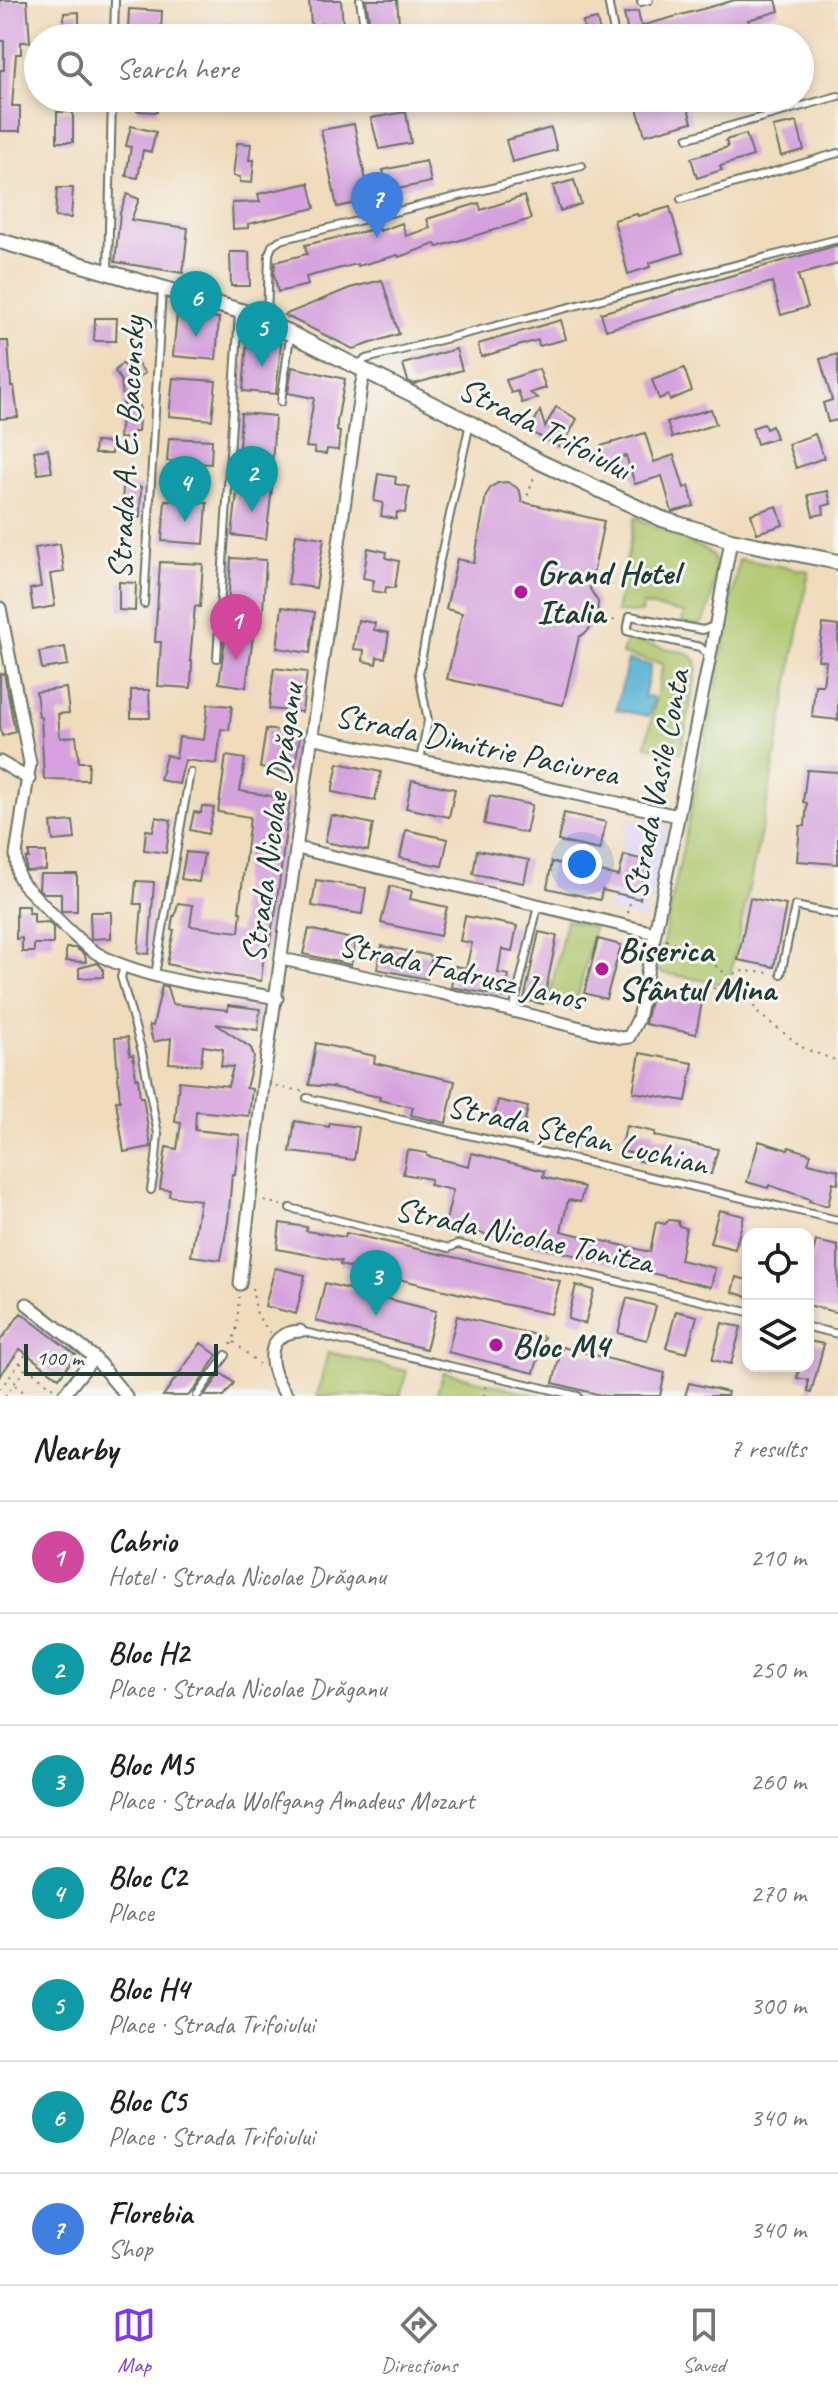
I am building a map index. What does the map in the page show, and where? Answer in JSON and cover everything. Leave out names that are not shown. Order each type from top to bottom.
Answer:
[{"type":"street","name":"Strada Trifoiului","points":[[0,241],[161,292],[239,310],[267,321],[470,423],[540,462],[662,519],[731,540],[838,562]]},
{"type":"street","name":"Strada Nicolae Drăganu","points":[[240,1284],[263,1085],[361,386],[361,368]]},
{"type":"street","name":"Strada Vasile Conta","points":[[629,1037],[638,1019],[731,540]]},
{"type":"street","points":[[0,608],[30,763],[16,844],[18,875],[23,884],[87,947],[124,967],[277,998]]},
{"type":"street","name":"Strada Dimitrie Paciurea","points":[[311,737],[678,816]]},
{"type":"street","points":[[0,762],[29,779]]},
{"type":"street","points":[[297,848],[655,933]]},
{"type":"street","name":"Strada Fadrusz Janos","points":[[282,959],[441,993],[621,1038],[629,1037]]},
{"type":"street","points":[[27,1304],[94,1357],[126,1396]]},
{"type":"street","points":[[287,1396],[277,1380],[272,1357],[276,1340],[284,1333],[300,1331]]},
{"type":"street","points":[[64,1396],[94,1357]]},
{"type":"lane","points":[[114,24],[115,0]]},
{"type":"lane","points":[[360,0],[364,24]]},
{"type":"lane","points":[[608,0],[612,24]]},
{"type":"lane","points":[[814,103],[838,96]]},
{"type":"lane","points":[[108,273],[112,112]]},
{"type":"lane","points":[[688,138],[781,112]]},
{"type":"lane","points":[[681,199],[838,153]]},
{"type":"lane","points":[[267,321],[269,254],[272,246],[280,240],[582,166]]},
{"type":"lane","points":[[361,368],[366,359],[838,239]]},
{"type":"lane","name":"Strada A. E. Baconsky","points":[[144,604],[161,292]]},
{"type":"lane","points":[[217,658],[239,310]]},
{"type":"lane","points":[[281,402],[289,343],[294,334]]},
{"type":"lane","points":[[420,760],[428,721],[419,673],[470,423]]},
{"type":"lane","points":[[710,656],[700,647],[627,631],[630,616],[703,630],[715,625]]},
{"type":"lane","points":[[155,975],[190,772]]},
{"type":"lane","points":[[513,1011],[538,906]]},
{"type":"lane","points":[[781,974],[795,906],[838,915]]},
{"type":"lane","points":[[124,967],[121,977],[142,1052],[158,1134],[151,1190]]},
{"type":"lane","name":"Strada Ștefan Luchian","points":[[307,1098],[838,1220]]},
{"type":"lane","name":"Strada Nicolae Tonitza","points":[[290,1208],[449,1248],[458,1244],[742,1311]]},
{"type":"lane","points":[[814,1328],[838,1334]]},
{"type":"lane","points":[[300,1331],[578,1396]]},
{"type":"lane","points":[[197,1396],[226,1355]]},
{"type":"path","points":[[525,503],[540,462]]},
{"type":"path","points":[[625,926],[631,897]]},
{"type":"path","points":[[655,933],[702,956],[743,991],[759,1014],[805,1049],[838,1061]]},
{"type":"path","points":[[727,976],[741,971],[781,974]]},
{"type":"path","points":[[713,988],[723,990],[727,976]]},
{"type":"path","points":[[263,1085],[307,1091],[307,1098]]},
{"type":"path","points":[[250,1197],[290,1208]]},
{"type":"path","points":[[242,1263],[257,1315],[264,1329],[276,1340]]},
{"type":"path","points":[[226,1355],[237,1327],[240,1284]]},
{"type":"path","points":[[233,1341],[277,1380]]},
{"type":"path","points":[[26,1367],[6,1395],[0,1389],[27,1353]]},
{"type":"path","points":[[20,1363],[64,1396]]},
{"type":"path","points":[[484,1396],[486,1383]]},
{"type":"path","points":[[14,1384],[29,1396]]},
{"type":"shaded area","points":[[628,818],[668,827],[651,904],[646,903],[644,914],[648,915],[647,920],[607,911]]},
{"type":"green space","points":[[635,517],[708,551],[712,556],[715,562],[714,584],[707,613],[701,623],[682,622],[684,613],[643,605],[641,613],[616,612]]},
{"type":"green space","points":[[739,559],[809,571],[766,808],[728,985],[657,972],[714,699]]},
{"type":"green space","points":[[626,640],[688,653],[696,661],[681,752],[646,746],[663,664],[622,654]]},
{"type":"green space","points":[[566,920],[594,927],[575,1010],[548,1004]]},
{"type":"green space","points":[[328,1352],[407,1371],[400,1396],[317,1396]]},
{"type":"green space","points":[[444,1372],[540,1396],[436,1396]]},
{"type":"water","points":[[628,660],[651,665],[644,697],[654,699],[649,716],[616,710]]},
{"type":"building","points":[[0,0],[27,0],[29,24],[24,24],[21,54],[16,54],[12,106],[20,106],[20,131],[0,131],[0,70],[4,70],[4,41],[0,41]]},
{"type":"building","points":[[309,0],[341,0],[343,24],[311,24]]},
{"type":"building","points":[[366,0],[397,0],[399,23],[370,24]]},
{"type":"building","points":[[735,0],[776,0],[779,11],[748,20],[750,24],[648,24]]},
{"type":"building","points":[[129,9],[162,11],[161,24],[128,24]]},
{"type":"building","points":[[638,11],[641,24],[626,24],[624,14]]},
{"type":"building","points":[[79,12],[79,24],[64,24],[64,13]]},
{"type":"building","points":[[597,19],[598,24],[583,24]]},
{"type":"building","points":[[57,112],[73,112],[73,142],[57,142]]},
{"type":"building","points":[[406,112],[411,143],[379,149],[371,118]]},
{"type":"building","points":[[638,112],[689,112],[692,122],[645,135]]},
{"type":"building","points":[[797,122],[804,150],[781,156],[773,127]]},
{"type":"building","points":[[354,124],[370,200],[337,207],[321,130]]},
{"type":"building","points":[[131,126],[156,132],[151,152],[143,150],[138,178],[126,176],[131,147],[126,146]]},
{"type":"building","points":[[551,128],[557,150],[512,162],[506,140]]},
{"type":"building","points":[[746,134],[753,156],[720,166],[722,170],[697,178],[691,158],[728,147],[726,140]]},
{"type":"building","points":[[237,143],[251,144],[249,160],[254,160],[252,183],[240,182],[240,177],[233,176]]},
{"type":"building","points":[[426,161],[431,182],[388,191],[383,170]]},
{"type":"building","points":[[574,180],[581,204],[560,211],[553,186]]},
{"type":"building","points":[[309,183],[315,208],[248,224],[248,228],[233,229],[232,203],[260,202],[258,194]]},
{"type":"building","points":[[57,188],[73,188],[71,218],[55,217]]},
{"type":"building","points":[[127,194],[139,199],[131,220],[188,228],[183,273],[115,262],[120,213]]},
{"type":"building","points":[[524,196],[531,219],[437,247],[435,244],[399,257],[306,277],[308,285],[278,292],[275,262],[307,254],[305,245],[379,228],[380,231],[402,223],[406,236],[430,228],[427,219],[479,203],[481,210]]},
{"type":"building","points":[[670,207],[683,253],[649,263],[650,267],[628,274],[614,220]]},
{"type":"building","points":[[838,245],[838,264],[798,275],[808,307],[781,315],[772,282],[606,330],[601,313]]},
{"type":"building","points":[[230,252],[249,252],[250,286],[231,286]]},
{"type":"building","points":[[382,280],[399,334],[353,349],[284,315],[350,288]]},
{"type":"building","points":[[177,314],[219,318],[216,360],[173,356]]},
{"type":"building","points":[[95,318],[117,318],[116,341],[94,341]]},
{"type":"building","points":[[561,320],[566,339],[539,346],[538,340],[481,357],[478,344]]},
{"type":"building","points":[[247,340],[281,343],[276,394],[243,391]]},
{"type":"building","points":[[0,341],[8,341],[11,386],[14,386],[18,417],[0,419]]},
{"type":"building","points":[[456,349],[462,370],[414,384],[408,381],[403,364]]},
{"type":"building","points":[[838,354],[838,420],[828,422],[823,403],[832,400],[820,359]]},
{"type":"building","points":[[134,359],[145,373],[135,380],[130,405],[140,406],[138,432],[134,432],[133,439],[119,438],[124,405],[121,381],[115,371],[122,363],[126,367]]},
{"type":"building","points":[[292,367],[345,379],[337,422],[337,431],[340,432],[338,450],[327,449],[326,454],[315,453],[315,448],[306,447],[314,398],[288,393]]},
{"type":"building","points":[[684,368],[692,391],[670,400],[668,395],[659,399],[652,380]]},
{"type":"building","points":[[539,369],[546,388],[530,393],[538,398],[522,403],[518,391],[511,393],[506,380]]},
{"type":"building","points":[[173,378],[216,381],[212,420],[169,416]]},
{"type":"building","points":[[556,407],[577,419],[562,448],[529,431],[540,411],[545,427]]},
{"type":"building","points":[[711,409],[716,424],[672,438],[667,422]]},
{"type":"building","points":[[241,413],[275,416],[272,467],[238,465]]},
{"type":"building","points":[[764,424],[766,429],[772,426],[776,438],[757,444],[752,428]]},
{"type":"building","points":[[645,433],[654,462],[674,455],[684,488],[689,486],[694,506],[672,512],[662,476],[635,484],[626,456],[606,462],[601,446]]},
{"type":"building","points":[[815,434],[824,458],[796,468],[788,444]]},
{"type":"building","points":[[169,438],[212,440],[211,464],[167,461]]},
{"type":"building","points":[[95,442],[112,443],[111,454],[94,454]]},
{"type":"building","points":[[48,449],[52,472],[38,474],[34,451]]},
{"type":"building","points":[[378,474],[396,477],[395,484],[409,487],[405,513],[397,512],[396,519],[381,516],[383,503],[374,501]]},
{"type":"building","name":"Grand Hotel Italia","points":[[507,482],[520,492],[522,502],[604,521],[590,589],[598,602],[597,618],[579,637],[563,705],[447,679],[462,613],[446,609],[457,559],[474,563],[486,495],[491,487]]},
{"type":"building","points":[[238,485],[272,488],[266,539],[232,535]]},
{"type":"building","points":[[123,487],[141,487],[140,517],[121,516]]},
{"type":"building","points":[[828,491],[831,504],[823,506],[824,514],[813,516],[808,495]]},
{"type":"building","points":[[165,500],[207,503],[204,544],[162,541]]},
{"type":"building","points":[[777,506],[783,525],[757,533],[751,514]]},
{"type":"building","points":[[296,534],[324,538],[316,588],[288,584]]},
{"type":"building","points":[[60,544],[64,572],[50,574],[55,606],[33,610],[30,589],[41,587],[35,548]]},
{"type":"building","points":[[368,548],[387,552],[386,558],[399,561],[395,588],[386,587],[385,593],[372,591],[374,580],[363,578]]},
{"type":"building","points":[[231,558],[266,560],[263,612],[228,610]]},
{"type":"building","points":[[160,562],[203,564],[200,607],[195,606],[191,688],[158,686],[161,642],[155,642]]},
{"type":"building","points":[[119,582],[136,583],[135,611],[119,610]]},
{"type":"building","points":[[282,607],[315,612],[310,653],[277,648]]},
{"type":"building","points":[[358,620],[375,623],[374,630],[389,633],[385,658],[377,657],[376,664],[363,661],[364,650],[353,649]]},
{"type":"building","points":[[823,624],[838,626],[838,720],[812,717],[815,685],[823,685],[826,661],[818,660]]},
{"type":"building","points":[[226,632],[253,636],[246,687],[219,683]]},
{"type":"building","points":[[65,647],[68,665],[42,669],[39,652]]},
{"type":"building","points":[[274,668],[307,672],[302,712],[269,709]]},
{"type":"building","points":[[4,673],[15,732],[2,736],[0,674]]},
{"type":"building","points":[[66,688],[69,713],[58,714],[60,738],[76,736],[79,762],[89,762],[88,780],[44,779],[41,717],[36,692]]},
{"type":"building","points":[[131,690],[149,690],[150,718],[131,718]]},
{"type":"building","points":[[208,704],[232,706],[229,730],[221,729],[217,764],[185,760],[179,784],[160,780],[166,755],[176,758],[179,737],[204,740]]},
{"type":"building","points":[[266,729],[300,734],[294,773],[260,768]]},
{"type":"building","points":[[226,756],[245,759],[240,791],[290,799],[275,916],[268,953],[264,953],[261,981],[167,964],[174,930],[171,930],[173,916],[178,903],[193,905],[190,926],[239,932],[250,817],[218,812]]},
{"type":"building","points":[[338,763],[381,772],[375,800],[332,792]]},
{"type":"building","points":[[807,770],[838,772],[838,864],[797,861],[800,826],[805,826],[807,803],[803,802]]},
{"type":"building","points":[[412,780],[455,789],[449,817],[406,808]]},
{"type":"building","points":[[490,796],[532,805],[526,833],[484,824]]},
{"type":"building","points":[[202,806],[214,808],[208,834],[190,830],[194,812],[201,813]]},
{"type":"building","points":[[564,813],[606,822],[600,850],[558,841]]},
{"type":"building","points":[[331,815],[373,824],[368,851],[325,842]]},
{"type":"building","points":[[156,817],[171,820],[166,853],[144,850],[146,830],[153,831]]},
{"type":"building","points":[[73,821],[75,839],[53,841],[51,823]]},
{"type":"building","points":[[406,830],[448,839],[442,866],[400,858]]},
{"type":"building","points":[[477,850],[529,860],[524,883],[473,874]]},
{"type":"building","points":[[29,852],[46,852],[46,870],[26,871]]},
{"type":"building","points":[[186,852],[204,854],[199,882],[181,879]]},
{"type":"building","points":[[624,855],[648,861],[640,899],[602,890],[600,900],[547,888],[552,862],[619,876]]},
{"type":"building","points":[[40,874],[77,874],[77,911],[61,911],[61,893],[44,893],[39,889]]},
{"type":"building","points":[[316,880],[366,888],[362,914],[312,906]]},
{"type":"building","points":[[136,881],[154,882],[149,954],[138,953],[142,904],[134,904]]},
{"type":"building","points":[[390,886],[412,891],[410,899],[447,907],[440,936],[381,923]]},
{"type":"building","points":[[750,898],[786,905],[774,967],[738,960]]},
{"type":"building","points":[[16,906],[29,906],[29,913],[34,913],[34,923],[48,922],[53,927],[53,944],[34,944],[34,952],[22,952],[22,938],[16,939]]},
{"type":"building","points":[[90,912],[111,912],[111,938],[91,939]]},
{"type":"building","points":[[465,916],[517,926],[512,951],[502,949],[498,973],[509,975],[505,997],[451,987],[455,966],[466,968],[472,943],[460,941]]},
{"type":"building","points":[[309,929],[356,940],[351,965],[303,954]]},
{"type":"building","points":[[539,932],[557,936],[543,1004],[524,1000]]},
{"type":"building","name":"Biserica Sfântul Mina","points":[[598,939],[621,945],[606,999],[584,993]]},
{"type":"building","points":[[382,946],[432,956],[427,979],[377,969]]},
{"type":"building","points":[[66,948],[76,948],[85,955],[86,962],[66,961]]},
{"type":"building","points":[[98,963],[103,969],[103,977],[79,978],[79,968]]},
{"type":"building","points":[[162,986],[167,987],[172,1004],[228,1010],[228,1005],[260,1009],[258,1030],[216,1024],[251,1048],[254,1057],[246,1088],[252,1089],[249,1116],[196,1111],[195,1130],[240,1135],[221,1260],[191,1256],[200,1200],[169,1196],[170,1190],[160,1189],[166,1147],[177,1149],[181,1123],[175,1122],[179,1081],[228,1086],[233,1067],[221,1066],[223,1049],[203,1046],[201,1065],[169,1063],[171,1038],[153,1042],[149,1025],[153,1026]]},
{"type":"building","points":[[653,987],[703,996],[696,1034],[645,1024]]},
{"type":"building","points":[[128,1037],[140,1097],[143,1097],[151,1147],[124,1152],[116,1101],[120,1101],[115,1038]]},
{"type":"building","points":[[316,1043],[375,1056],[374,1063],[455,1081],[446,1123],[411,1115],[413,1107],[379,1100],[380,1097],[309,1085]]},
{"type":"building","points":[[640,1053],[693,1063],[686,1101],[633,1092]]},
{"type":"building","points":[[498,1100],[528,1107],[523,1130],[493,1123]]},
{"type":"building","points":[[295,1121],[329,1127],[330,1123],[359,1127],[354,1160],[290,1152]]},
{"type":"building","points":[[626,1126],[655,1132],[654,1136],[718,1149],[711,1174],[650,1159],[649,1163],[639,1161],[640,1155],[621,1151]]},
{"type":"building","points":[[759,1141],[811,1154],[808,1163],[838,1170],[838,1184],[833,1182],[828,1206],[769,1185],[768,1188],[747,1182]]},
{"type":"building","points":[[407,1150],[469,1166],[472,1153],[544,1171],[543,1177],[584,1187],[580,1202],[568,1200],[561,1231],[650,1252],[656,1222],[665,1224],[669,1220],[678,1221],[679,1226],[686,1228],[680,1260],[715,1268],[711,1287],[445,1225],[453,1190],[429,1185],[431,1179],[403,1174]]},
{"type":"building","points":[[719,1210],[744,1216],[735,1249],[710,1243]]},
{"type":"building","points":[[280,1223],[345,1237],[346,1233],[560,1281],[551,1314],[340,1265],[341,1261],[277,1249]]},
{"type":"building","points":[[816,1241],[838,1246],[838,1313],[814,1307]]},
{"type":"building","points":[[275,1268],[305,1275],[296,1314],[265,1306]]},
{"type":"building","points":[[736,1277],[742,1278],[742,1295],[732,1292]]},
{"type":"building","points":[[325,1283],[436,1311],[426,1349],[316,1321]]},
{"type":"building","points":[[576,1285],[594,1290],[585,1324],[568,1319]]},
{"type":"building","points":[[627,1298],[656,1306],[647,1340],[618,1333]]},
{"type":"building","points":[[676,1311],[697,1316],[687,1353],[666,1348]]},
{"type":"building","points":[[21,1313],[76,1355],[59,1378],[20,1349],[0,1376],[0,1341]]},
{"type":"building","name":"Bloc M4","points":[[457,1316],[544,1337],[534,1373],[448,1352]]},
{"type":"building","points":[[722,1323],[741,1327],[731,1364],[712,1360]]},
{"type":"building","points":[[814,1342],[824,1344],[811,1393],[808,1392],[808,1380],[797,1378],[798,1372],[814,1372]]},
{"type":"building","points":[[201,1343],[217,1355],[196,1388],[188,1396],[163,1396]]},
{"type":"building","points":[[562,1347],[665,1373],[660,1396],[605,1396],[553,1383]]},
{"type":"building","points":[[221,1373],[234,1383],[224,1396],[205,1395]]},
{"type":"building","points":[[689,1383],[728,1392],[727,1396],[685,1396]]},
{"type":"place","name":"Florebia","points":[[377,238]]},
{"type":"place","name":"Bloc C5","points":[[196,337]]},
{"type":"place","name":"Bloc H4","points":[[262,367]]},
{"type":"place","name":"Bloc H2","points":[[252,512]]},
{"type":"place","name":"Bloc C2","points":[[185,522]]},
{"type":"place","name":"Grand Hotel Italia","points":[[521,592]]},
{"type":"place","name":"Cabrio","points":[[236,660]]},
{"type":"place","name":"Biserica Sfântul Mina","points":[[602,969]]},
{"type":"place","name":"Bloc M5","points":[[376,1316]]},
{"type":"place","name":"Bloc M4","points":[[496,1345]]}]
